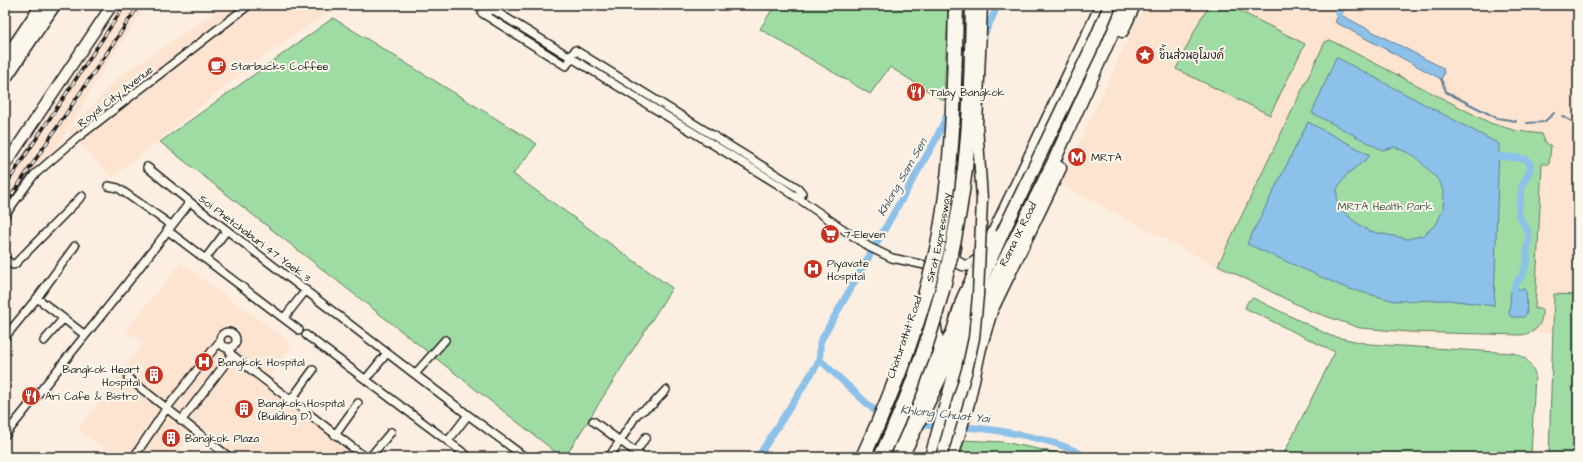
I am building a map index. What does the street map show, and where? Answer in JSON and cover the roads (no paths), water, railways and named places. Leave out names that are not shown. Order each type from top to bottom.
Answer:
[{"type":"highway","name":"Sirat Expressway","points":[[863,457],[904,360],[922,304],[937,249],[946,198],[950,149],[956,5]]},
{"type":"highway","name":"Sirat Expressway","points":[[881,457],[908,396],[925,349],[947,269],[965,170],[970,114],[973,5]]},
{"type":"highway","points":[[934,450],[943,414],[958,369],[992,286]]},
{"type":"main road","points":[[5,60],[42,5]]},
{"type":"main road","points":[[5,78],[54,5]]},
{"type":"main road","points":[[5,165],[112,5]]},
{"type":"main road","name":"Chaturathit Road","points":[[871,457],[919,336],[938,268],[956,156],[963,5]]},
{"type":"main road","points":[[941,457],[955,412],[974,338],[978,295],[982,199],[977,125],[982,5]]},
{"type":"main road","name":"Rama IX Road","points":[[953,331],[963,298],[1047,124],[1102,5]]},
{"type":"main road","name":"Rama IX Road","points":[[890,457],[940,352],[972,301],[1002,234],[1094,44],[1110,5]]},
{"type":"main road","name":"Rama IX Road","points":[[902,457],[937,383],[992,286],[1054,161],[1120,18],[1123,5]]},
{"type":"main road","points":[[1120,18],[1126,5]]},
{"type":"main road","name":"Rama IX Road","points":[[953,455],[968,403],[980,348],[991,311],[1043,203],[1134,5]]},
{"type":"main road","points":[[1053,111],[1055,118],[1059,122],[1073,120]]},
{"type":"main road","points":[[1047,124],[1057,124],[1066,135]]},
{"type":"main road","points":[[938,268],[950,265],[954,257],[977,125]]},
{"type":"main road","points":[[1043,203],[1054,161]]},
{"type":"main road","points":[[954,257],[959,264],[965,266],[972,264],[985,253]]},
{"type":"main road","points":[[931,296],[940,352]]},
{"type":"main road","points":[[958,369],[991,311]]},
{"type":"street","name":"Royal City Avenue","points":[[5,215],[34,174],[249,5]]},
{"type":"street","points":[[800,199],[802,193],[798,188],[762,165],[681,119],[635,97],[589,70],[570,58],[494,10],[482,13],[566,66],[570,58],[575,50],[639,90],[681,119],[757,172],[800,199],[870,247],[896,259],[938,268]]},
{"type":"street","points":[[589,70],[594,62]]},
{"type":"street","points":[[635,97],[639,90]]},
{"type":"street","points":[[757,172],[762,165]]},
{"type":"street","points":[[147,167],[190,202]]},
{"type":"street","points":[[108,186],[118,188],[205,258],[299,330]]},
{"type":"street","points":[[5,259],[13,265],[15,264],[82,196]]},
{"type":"street","name":"Soi Phetchaburi 47 Yaek 3","points":[[5,435],[190,202],[525,457]]},
{"type":"street","points":[[205,258],[227,230]]},
{"type":"street","points":[[5,337],[37,298],[75,246]]},
{"type":"street","points":[[284,318],[306,290]]},
{"type":"street","points":[[37,298],[85,336]]},
{"type":"street","points":[[44,341],[64,319]]},
{"type":"street","points":[[134,457],[166,409],[220,341],[221,336],[225,332],[233,333],[236,338],[235,342],[232,346],[227,347]]},
{"type":"street","points":[[306,335],[469,457]]},
{"type":"street","points":[[415,374],[445,340]]},
{"type":"street","points":[[220,341],[227,347],[232,355],[365,457]]},
{"type":"street","points":[[366,379],[387,353]]},
{"type":"street","points":[[182,421],[232,355]]},
{"type":"street","points":[[291,400],[313,370]]},
{"type":"street","points":[[128,378],[229,457]]},
{"type":"street","points":[[609,457],[637,414],[654,404],[666,390]]},
{"type":"street","points":[[335,435],[358,403]]},
{"type":"street","points":[[448,441],[468,415]]},
{"type":"street","points":[[593,421],[638,454],[646,437]]},
{"type":"street","points":[[370,457],[392,432]]},
{"type":"water","points":[[1339,14],[1443,68],[1444,74],[1441,79],[1335,22]]},
{"type":"water","points":[[1336,57],[1499,144],[1494,306],[1449,300],[1395,301],[1346,288],[1247,244],[1308,122],[1370,155],[1347,174],[1337,189],[1337,205],[1354,221],[1369,231],[1408,239],[1424,235],[1437,223],[1443,209],[1444,192],[1439,181],[1415,156],[1395,147],[1382,150],[1312,113]]},
{"type":"water","points":[[1514,289],[1524,289],[1526,292],[1527,313],[1524,317],[1511,317],[1509,314],[1511,291]]},
{"type":"waterway","name":"Khlong Sam Sen","points":[[982,39],[998,5]]},
{"type":"waterway","points":[[1339,14],[1343,5]]},
{"type":"waterway","name":"Khlong Sam Sen","points":[[958,92],[968,71]]},
{"type":"waterway","points":[[1441,79],[1446,92],[1497,118],[1516,121]]},
{"type":"waterway","name":"Khlong Sam Sen","points":[[758,457],[820,360],[820,342],[935,141],[949,111]]},
{"type":"waterway","points":[[1527,123],[1544,122],[1554,113]]},
{"type":"waterway","points":[[1562,116],[1578,125]]},
{"type":"waterway","points":[[1499,156],[1526,159],[1530,166],[1529,173],[1522,187],[1519,213],[1529,235],[1526,253],[1528,259],[1522,276],[1516,283],[1514,289]]},
{"type":"waterway","name":"Khlong Chuat Yai","points":[[820,360],[874,410],[899,422]]},
{"type":"waterway","name":"Khlong Chuat Yai","points":[[915,424],[943,427]]},
{"type":"waterway","name":"Khlong Chuat Yai","points":[[959,427],[1007,432],[1043,440],[1059,445],[1086,457]]},
{"type":"railway","points":[[5,186],[125,5]]},
{"type":"railway","points":[[5,205],[139,5]]},
{"type":"place","name":"ชิ้นส่วนอุโมงค์","points":[[1145,55]]},
{"type":"place","name":"Starbucks Coffee","points":[[217,66]]},
{"type":"place","name":"Talay Bangkok","points":[[916,92]]},
{"type":"place","name":"MRTA","points":[[1077,157]]},
{"type":"place","name":"7-Eleven","points":[[830,234]]},
{"type":"place","name":"Piyavate Hospital","points":[[813,269]]},
{"type":"place","name":"Bangkok Hospital","points":[[204,362]]},
{"type":"place","name":"Bangkok Heart Hospital","points":[[154,375]]},
{"type":"place","name":"Ari Cafe & Bistro","points":[[31,396]]},
{"type":"place","name":"Bangkok Hospital (Building D)","points":[[244,409]]},
{"type":"place","name":"Bangkok Plaza","points":[[171,438]]},
{"type":"park label","name":"MRTA Health Park","points":[[1385,206]]}]
